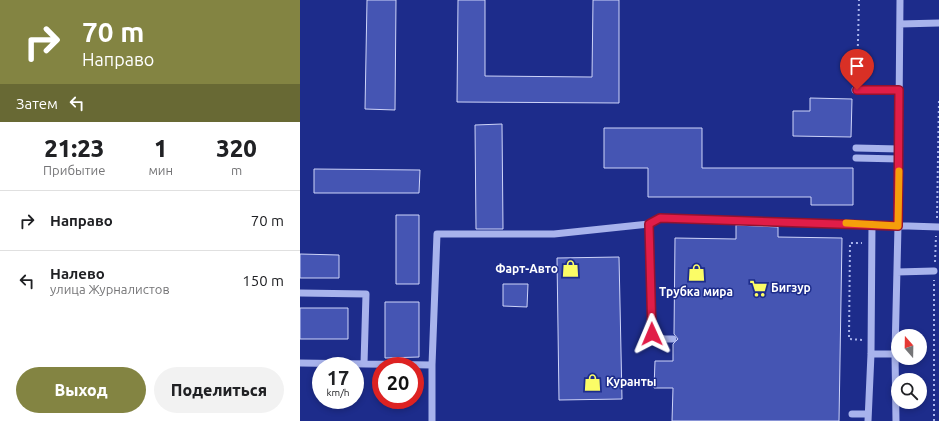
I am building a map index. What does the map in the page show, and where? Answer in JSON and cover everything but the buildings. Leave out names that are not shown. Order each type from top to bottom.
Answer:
[{"type":"street","points":[[896,329],[900,0]]},
{"type":"street","points":[[900,24],[939,23]]},
{"type":"street","points":[[856,90],[899,90]]},
{"type":"street","points":[[856,148],[899,149]]},
{"type":"street","points":[[856,158],[899,160]]},
{"type":"street","points":[[432,421],[432,365],[437,234],[554,234],[649,224],[660,218],[938,227]]},
{"type":"street","points":[[649,224],[652,334],[664,339],[674,339]]},
{"type":"street","points":[[852,414],[868,417],[871,354],[872,224]]},
{"type":"street","points":[[897,272],[934,271]]},
{"type":"street","points":[[300,293],[366,294],[364,364],[432,365]]},
{"type":"street","points":[[871,354],[891,354]]},
{"type":"street","points":[[300,363],[312,363]]},
{"type":"street","points":[[895,365],[896,421]]},
{"type":"path","points":[[856,90],[859,0]]},
{"type":"path","points":[[934,421],[934,271],[938,227],[939,98]]},
{"type":"path","points":[[865,340],[849,339],[850,243],[872,243]]},
{"type":"slow traffic","points":[[846,223],[898,226],[899,171]]},
{"type":"place","name":"Фарт-Авто","points":[[571,269]]},
{"type":"place","name":"Трубка мира","points":[[696,273]]},
{"type":"place","name":"Бигзур","points":[[758,288]]},
{"type":"place","name":"Куранты","points":[[593,382]]},
{"type":"route","points":[[652,334],[649,224],[660,218],[898,226],[899,90],[857,90]]}]
